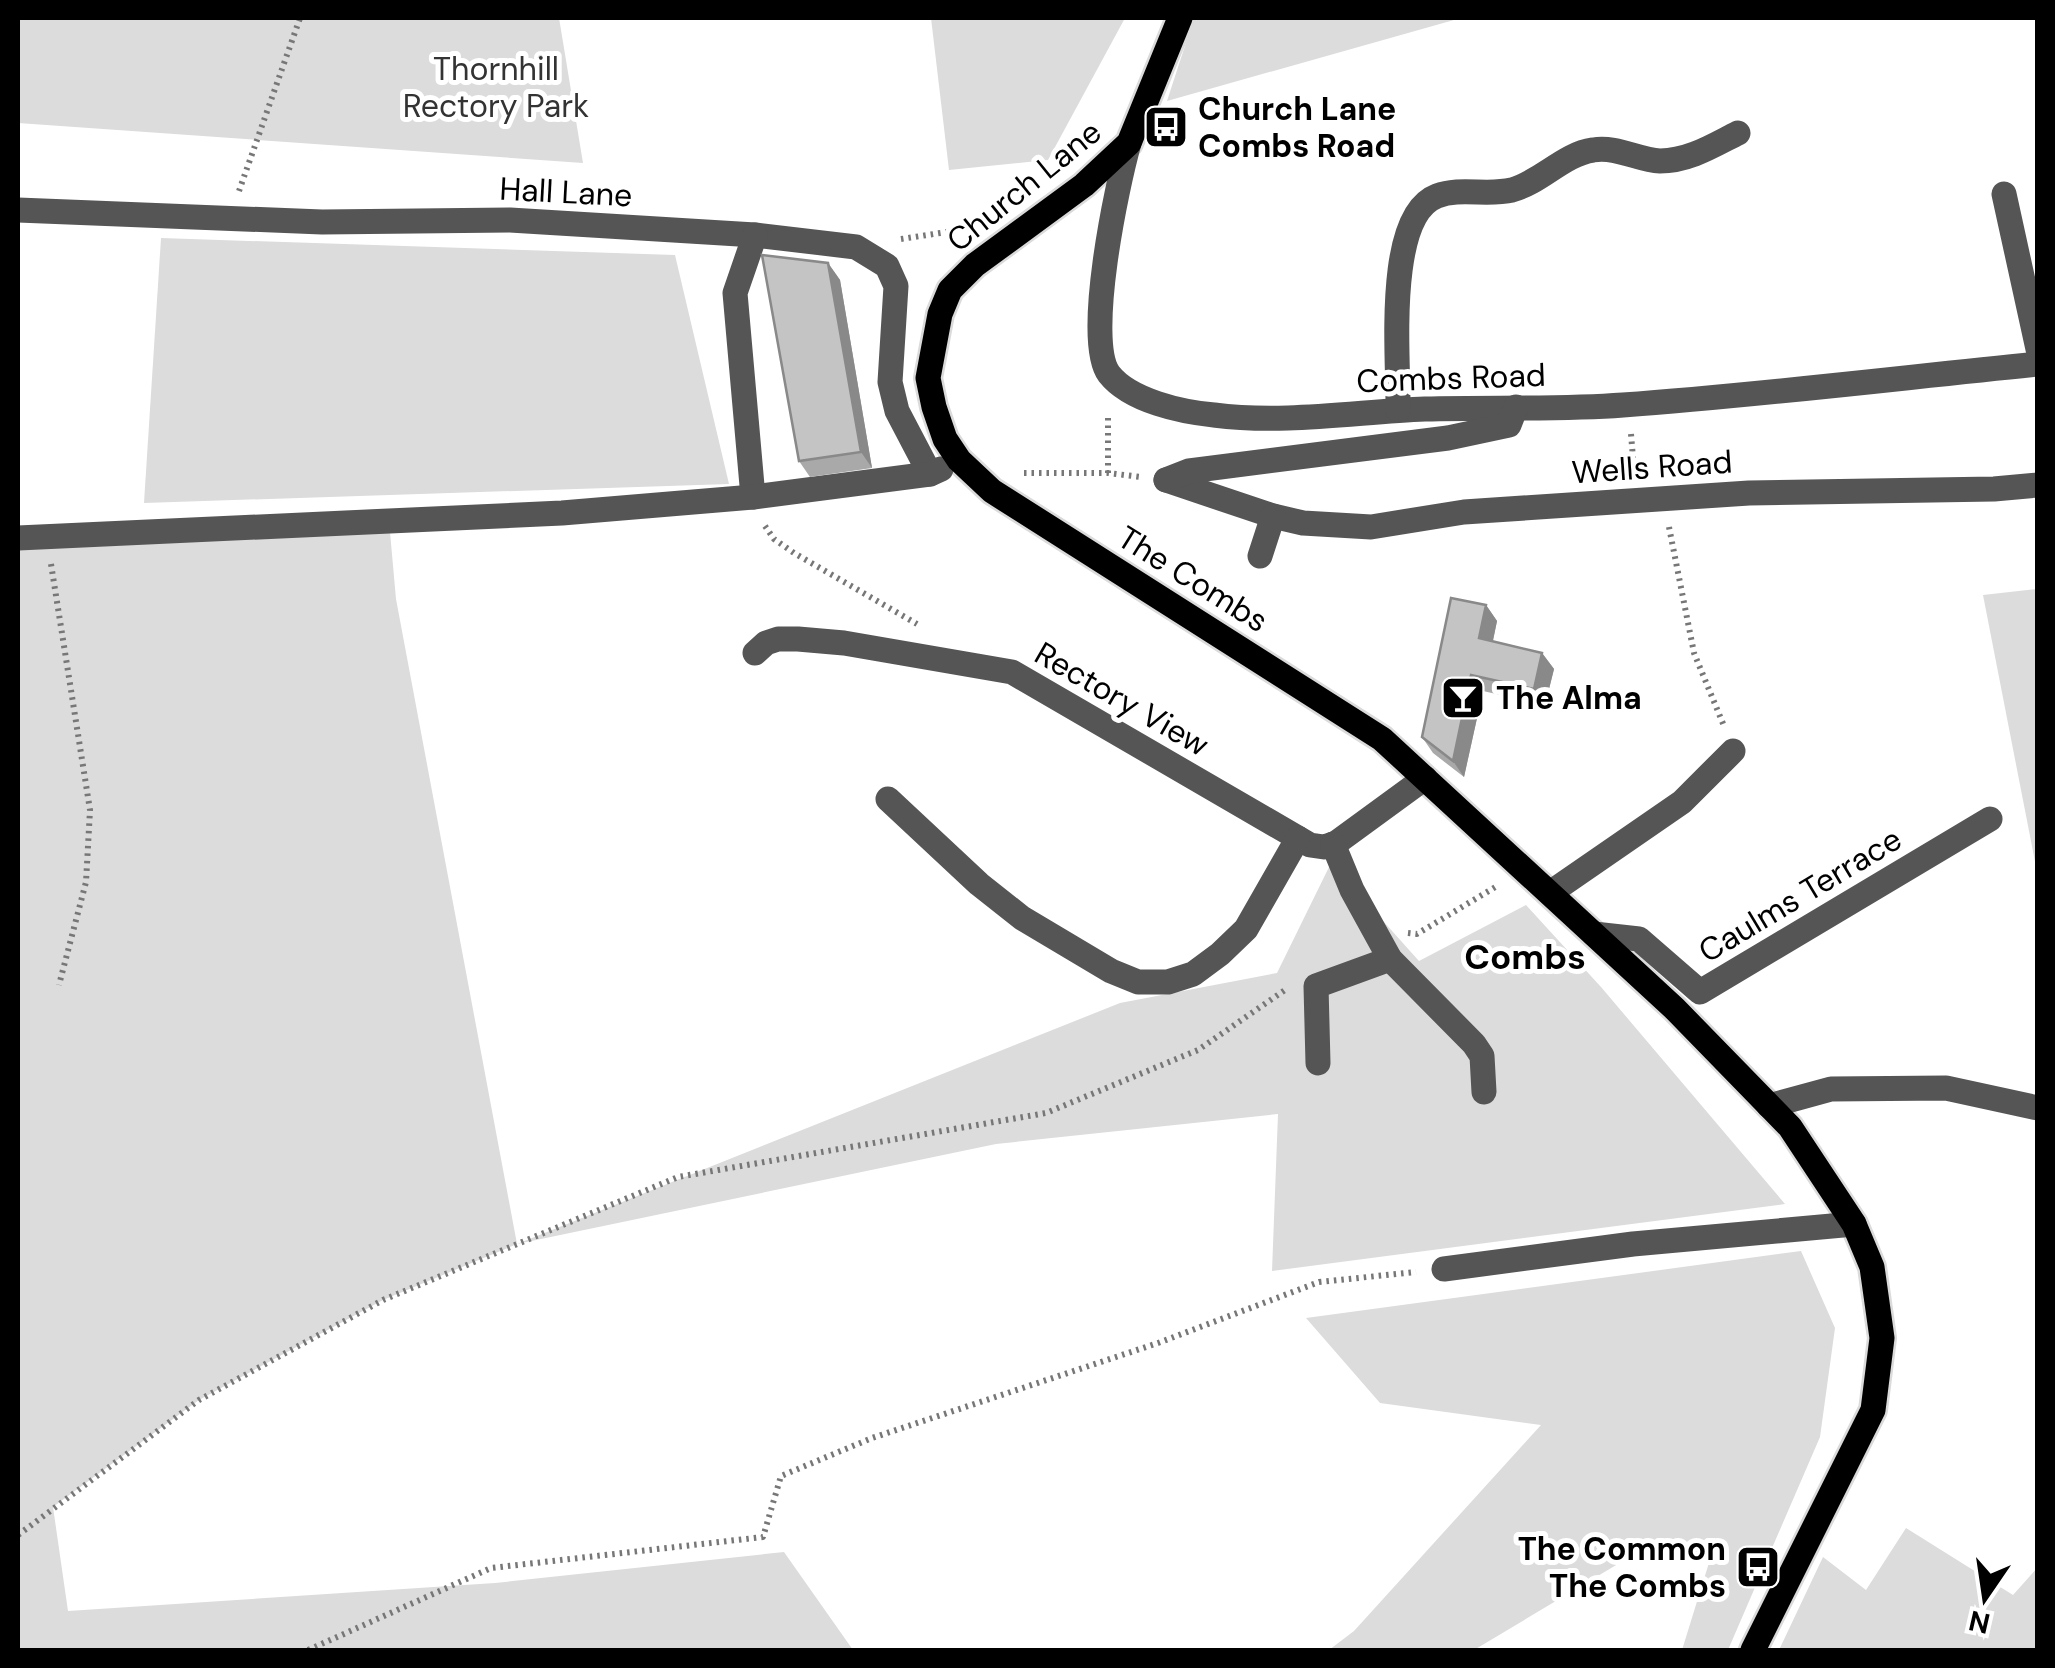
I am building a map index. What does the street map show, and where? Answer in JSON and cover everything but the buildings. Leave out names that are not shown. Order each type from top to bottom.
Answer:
[{"type":"main road","name":"Church Lane","points":[[959,460],[945,439],[928,378],[931,350],[950,290],[975,264],[1084,186],[1129,143],[1180,18]]},
{"type":"main road","name":"The Combs","points":[[959,460],[992,491],[1382,738],[1675,1009],[1790,1127],[1854,1224],[1872,1267],[1882,1338],[1873,1410],[1753,1650]]},
{"type":"street","points":[[1398,410],[1400,256],[1406,230],[1417,209],[1432,197],[1451,192],[1510,190],[1538,180],[1592,150],[1626,152],[1659,161],[1692,156],[1738,133]]},
{"type":"street","points":[[1109,374],[1102,354],[1105,262],[1116,190],[1129,143]]},
{"type":"street","points":[[2004,194],[2038,348]]},
{"type":"street","name":"Hall Lane","points":[[18,210],[322,222],[510,220],[755,235],[856,247]]},
{"type":"street","points":[[754,497],[736,292],[755,235]]},
{"type":"street","points":[[856,247],[887,266],[896,286],[890,382],[896,410],[930,474]]},
{"type":"street","name":"Combs Road","points":[[1109,374],[1133,392],[1158,402],[1210,415],[1270,420],[1398,410],[1629,404],[2038,364]]},
{"type":"street","points":[[1166,480],[1189,471],[1448,438],[1509,425],[1516,407]]},
{"type":"street","points":[[18,538],[562,513],[754,497],[930,474],[959,460]]},
{"type":"street","name":"Wells Road","points":[[1166,480],[1272,516],[1302,523],[1371,528],[1464,512],[1749,492],[2038,486]]},
{"type":"street","points":[[1260,556],[1272,516]]},
{"type":"street","name":"Rectory View","points":[[755,653],[778,639],[798,639],[844,643],[1012,672],[1310,845],[1333,844]]},
{"type":"street","points":[[1550,893],[1682,802],[1734,750]]},
{"type":"street","points":[[1425,778],[1333,844],[1352,890],[1390,959],[1482,1056],[1484,1092]]},
{"type":"street","points":[[888,798],[979,884],[1022,918],[1111,972],[1138,982],[1168,982],[1193,974],[1220,954],[1246,928],[1298,838]]},
{"type":"street","name":"Caulms Terrace","points":[[1594,934],[1638,939],[1700,992],[1990,819]]},
{"type":"street","points":[[1318,1063],[1316,986],[1390,959]]},
{"type":"street","points":[[1770,1106],[1831,1089],[1946,1088],[2038,1108]]},
{"type":"street","points":[[1444,1269],[1633,1244],[1854,1224]]},
{"type":"path","points":[[230,216],[300,18]]},
{"type":"path","points":[[856,247],[986,226]]},
{"type":"path","points":[[1108,473],[1109,374]]},
{"type":"path","points":[[1629,404],[1633,458],[1643,481],[1661,480],[1694,653],[1734,750]]},
{"type":"path","points":[[1009,472],[1108,473],[1166,480]]},
{"type":"path","points":[[754,497],[763,524],[774,540],[932,632]]},
{"type":"path","points":[[47,538],[90,810],[86,882],[59,985]]},
{"type":"path","points":[[1375,929],[1416,934],[1525,869]]},
{"type":"path","points":[[18,1534],[199,1400],[383,1300],[678,1177],[1046,1113],[1198,1050],[1294,984]]},
{"type":"path","points":[[308,1650],[491,1568],[763,1537],[781,1476],[872,1438],[1158,1343],[1318,1282],[1444,1269]]},
{"type":"green space","name":"Thornhill Rectory Park","points":[[18,18],[559,18],[583,163],[18,123]]},
{"type":"green space","points":[[931,18],[1125,18],[1048,160],[949,170]]},
{"type":"green space","points":[[1194,18],[1461,18],[1167,101]]},
{"type":"green space","points":[[161,238],[675,255],[729,484],[144,503]]},
{"type":"green space","points":[[389,521],[396,599],[517,1244],[383,1300],[199,1400],[53,1507],[68,1611],[495,1583],[784,1552],[853,1650],[18,1650],[18,538]]},
{"type":"green space","points":[[2038,589],[2037,872],[1983,595]]},
{"type":"green space","points":[[1331,863],[1419,961],[1526,905],[1601,987],[1785,1204],[1272,1271],[1278,1114],[996,1144],[517,1244],[1120,1003],[1277,973]]},
{"type":"green space","points":[[1801,1251],[1835,1328],[1820,1437],[1728,1650],[1682,1650],[1712,1553],[1638,1552],[1474,1650],[1329,1650],[1354,1631],[1541,1425],[1380,1403],[1306,1318]]},
{"type":"green space","points":[[1906,1528],[2013,1595],[2037,1568],[2037,1650],[1779,1650],[1823,1557],[1866,1590]]},
{"type":"place","name":"Church Lane Combs Road","points":[[1166,127]]},
{"type":"place","name":"The Alma","points":[[1463,698]]},
{"type":"place","name":"The Common The Combs","points":[[1758,1567]]},
{"type":"district","name":"Combs","points":[[1525,957]]}]
